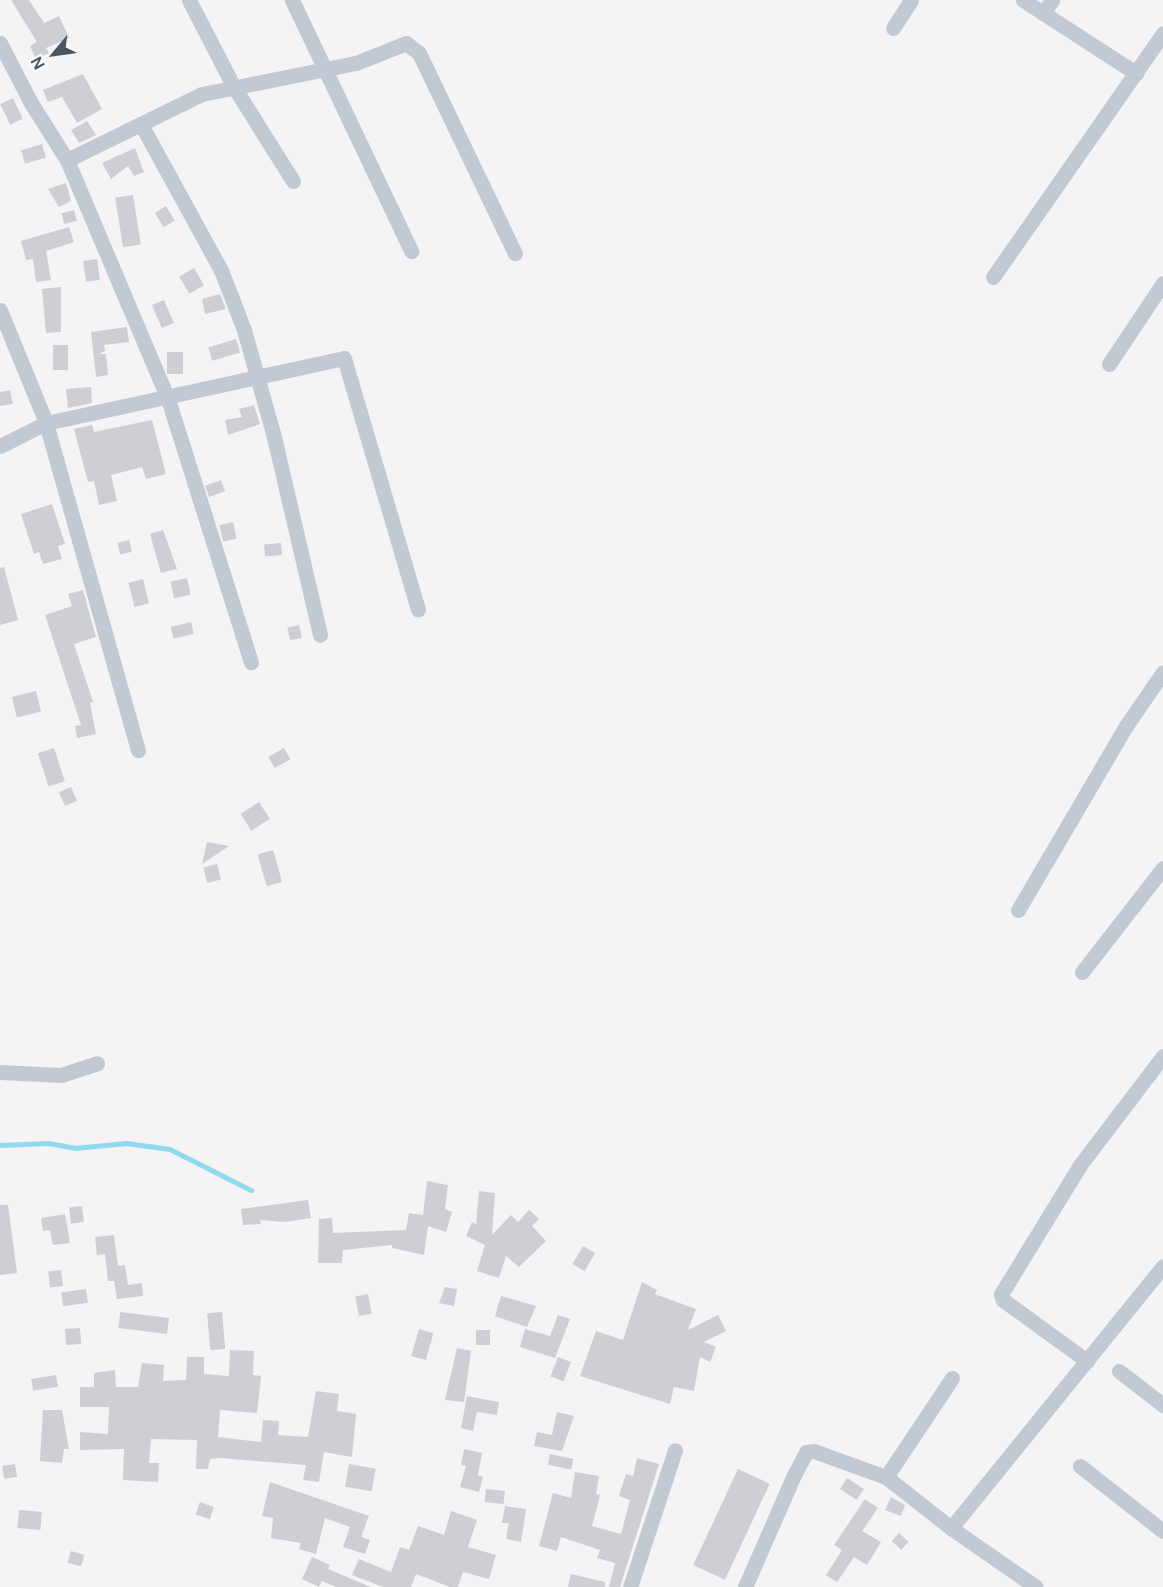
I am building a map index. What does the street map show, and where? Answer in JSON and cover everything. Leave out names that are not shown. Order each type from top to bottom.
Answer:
[{"type":"street","points":[[189,0],[234,87],[293,181]]},
{"type":"street","points":[[292,0],[411,251]]},
{"type":"street","points":[[893,28],[911,0]]},
{"type":"street","points":[[1023,0],[1047,6],[1136,73]]},
{"type":"street","points":[[993,277],[1163,33]]},
{"type":"street","points":[[0,43],[31,104],[67,160],[168,399],[251,662]]},
{"type":"street","points":[[67,160],[142,126],[189,99],[234,87],[327,70],[371,58],[406,43],[412,46],[515,253]]},
{"type":"street","points":[[142,126],[221,270],[244,330],[274,437],[320,635]]},
{"type":"street","points":[[1109,364],[1163,283]]},
{"type":"street","points":[[0,310],[45,423],[138,750]]},
{"type":"street","points":[[0,446],[45,423],[102,408],[168,399],[344,358],[418,609]]},
{"type":"street","points":[[1018,910],[1126,726],[1163,672]]},
{"type":"street","points":[[1082,972],[1163,868]]},
{"type":"street","points":[[1087,1361],[1003,1300],[1001,1294],[1080,1165],[1163,1056]]},
{"type":"street","points":[[0,1072],[61,1075],[97,1064]]},
{"type":"street","points":[[951,1528],[1163,1266]]},
{"type":"street","points":[[1119,1371],[1163,1405]]},
{"type":"street","points":[[886,1477],[952,1378]]},
{"type":"street","points":[[630,1587],[675,1450]]},
{"type":"street","points":[[745,1587],[806,1452],[820,1452],[886,1477],[951,1528],[1036,1587]]},
{"type":"street","points":[[1080,1466],[1163,1532]]},
{"type":"building","points":[[11,0],[29,0],[44,23],[59,16],[69,38],[46,48],[49,53],[36,59],[30,46],[37,42]]},
{"type":"building","points":[[83,74],[102,109],[77,123],[62,97],[48,102],[43,90]]},
{"type":"building","points":[[13,98],[23,119],[10,125],[0,104]]},
{"type":"building","points":[[87,121],[96,135],[79,143],[71,130]]},
{"type":"building","points":[[42,144],[46,157],[25,164],[21,150]]},
{"type":"building","points":[[135,148],[144,172],[134,176],[128,166],[111,179],[102,163]]},
{"type":"building","points":[[66,183],[71,201],[59,207],[48,189]]},
{"type":"building","points":[[133,195],[141,244],[123,247],[115,198]]},
{"type":"building","points":[[166,206],[175,221],[164,227],[155,213]]},
{"type":"building","points":[[74,210],[77,221],[64,224],[61,213]]},
{"type":"building","points":[[69,227],[74,242],[46,251],[51,280],[36,282],[33,259],[26,260],[21,241]]},
{"type":"building","points":[[97,259],[100,280],[86,282],[83,261]]},
{"type":"building","points":[[194,268],[204,285],[189,294],[179,276]]},
{"type":"building","points":[[61,287],[61,332],[46,333],[42,289]]},
{"type":"building","points":[[220,294],[226,309],[205,314],[202,299]]},
{"type":"building","points":[[164,300],[174,323],[162,328],[152,305]]},
{"type":"building","points":[[127,327],[129,342],[104,345],[105,351],[99,354],[106,354],[108,375],[96,377],[91,332]]},
{"type":"building","points":[[236,339],[240,352],[212,361],[208,347]]},
{"type":"building","points":[[53,345],[68,345],[68,370],[53,370]]},
{"type":"building","points":[[167,352],[183,352],[183,374],[167,374]]},
{"type":"building","points":[[91,387],[92,403],[68,408],[66,389]]},
{"type":"building","points":[[10,390],[13,404],[0,406],[0,392]]},
{"type":"building","points":[[254,405],[260,424],[228,435],[225,420],[242,417],[239,409]]},
{"type":"building","points":[[152,420],[166,474],[146,479],[142,467],[111,475],[117,501],[99,505],[94,481],[88,482],[74,429],[92,425],[94,432]]},
{"type":"building","points":[[221,480],[225,491],[209,497],[205,486]]},
{"type":"building","points":[[52,504],[65,544],[58,546],[62,559],[43,564],[39,552],[34,554],[21,514]]},
{"type":"building","points":[[233,522],[237,539],[223,542],[219,525]]},
{"type":"building","points":[[163,530],[177,569],[161,573],[150,534]]},
{"type":"building","points":[[129,540],[132,552],[120,555],[117,543]]},
{"type":"building","points":[[281,543],[282,555],[265,556],[264,544]]},
{"type":"building","points":[[4,567],[18,620],[0,625],[0,568]]},
{"type":"building","points":[[187,578],[191,595],[174,598],[170,582]]},
{"type":"building","points":[[143,579],[149,603],[134,607],[128,583]]},
{"type":"building","points":[[83,590],[96,637],[74,644],[93,702],[90,703],[96,734],[77,738],[75,726],[81,725],[45,615],[72,606],[68,594]]},
{"type":"building","points":[[191,622],[194,634],[174,639],[171,627]]},
{"type":"building","points":[[299,625],[302,638],[290,640],[287,628]]},
{"type":"building","points":[[36,691],[41,711],[17,717],[12,697]]},
{"type":"building","points":[[54,748],[65,781],[49,787],[38,753]]},
{"type":"building","points":[[284,748],[290,759],[275,768],[268,757]]},
{"type":"building","points":[[71,787],[77,801],[65,806],[59,792]]},
{"type":"building","points":[[259,802],[270,819],[251,831],[241,814]]},
{"type":"building","points":[[207,842],[229,846],[202,864]]},
{"type":"building","points":[[273,850],[282,882],[267,886],[258,854]]},
{"type":"building","points":[[217,864],[221,880],[207,883],[203,867]]},
{"type":"building","points":[[427,1181],[448,1185],[445,1209],[452,1212],[446,1232],[428,1226],[424,1255],[392,1248],[392,1245],[343,1250],[342,1263],[318,1263],[319,1219],[332,1218],[333,1233],[406,1230],[409,1213],[423,1215]]},
{"type":"building","points":[[479,1191],[495,1193],[492,1235],[511,1215],[518,1222],[529,1210],[539,1219],[532,1226],[546,1241],[519,1267],[506,1256],[499,1278],[477,1271],[485,1245],[466,1236],[472,1222],[476,1224]]},
{"type":"building","points":[[308,1200],[311,1218],[284,1222],[260,1220],[261,1224],[243,1225],[241,1209]]},
{"type":"building","points":[[0,1205],[8,1205],[17,1273],[0,1275]]},
{"type":"building","points":[[82,1206],[84,1222],[71,1223],[69,1208]]},
{"type":"building","points":[[65,1214],[70,1243],[53,1245],[50,1230],[43,1231],[41,1218]]},
{"type":"building","points":[[114,1235],[118,1266],[125,1265],[128,1285],[142,1283],[143,1296],[117,1299],[114,1281],[108,1281],[105,1254],[97,1255],[95,1237]]},
{"type":"building","points":[[583,1246],[595,1253],[585,1271],[572,1264]]},
{"type":"building","points":[[61,1270],[63,1286],[50,1287],[48,1272]]},
{"type":"building","points":[[642,1282],[657,1290],[655,1294],[696,1309],[688,1330],[718,1315],[726,1331],[704,1342],[716,1347],[710,1362],[700,1357],[694,1391],[674,1387],[670,1404],[580,1376],[596,1331],[623,1340]]},
{"type":"building","points":[[445,1287],[457,1289],[454,1306],[439,1303]]},
{"type":"building","points":[[86,1289],[88,1303],[63,1306],[61,1292]]},
{"type":"building","points":[[368,1294],[372,1314],[359,1316],[355,1296]]},
{"type":"building","points":[[501,1296],[536,1306],[527,1327],[495,1316]]},
{"type":"building","points":[[120,1312],[169,1318],[167,1334],[118,1328]]},
{"type":"building","points":[[222,1312],[225,1349],[210,1350],[207,1313]]},
{"type":"building","points":[[558,1315],[570,1319],[555,1358],[520,1347],[525,1329],[550,1336]]},
{"type":"building","points":[[80,1328],[81,1344],[66,1345],[65,1329]]},
{"type":"building","points":[[419,1329],[433,1333],[426,1360],[411,1356]]},
{"type":"building","points":[[476,1330],[490,1330],[490,1345],[476,1345]]},
{"type":"building","points":[[457,1348],[471,1351],[464,1402],[445,1400]]},
{"type":"building","points":[[230,1350],[254,1351],[253,1375],[261,1376],[257,1413],[220,1410],[218,1437],[261,1442],[263,1420],[279,1421],[278,1435],[308,1437],[316,1391],[339,1394],[337,1411],[356,1414],[352,1457],[324,1452],[319,1482],[303,1480],[306,1465],[220,1458],[210,1459],[208,1469],[196,1469],[197,1440],[151,1439],[149,1463],[159,1463],[158,1482],[123,1480],[124,1449],[80,1450],[80,1432],[108,1434],[109,1407],[80,1407],[80,1387],[94,1387],[94,1373],[115,1370],[116,1387],[138,1387],[142,1363],[164,1365],[163,1381],[186,1380],[187,1357],[204,1357],[204,1374],[229,1376]]},
{"type":"building","points":[[558,1357],[571,1362],[564,1382],[550,1377]]},
{"type":"building","points":[[56,1375],[58,1387],[33,1391],[31,1379]]},
{"type":"building","points":[[467,1396],[499,1402],[497,1415],[477,1412],[473,1431],[461,1428]]},
{"type":"building","points":[[43,1410],[62,1410],[69,1449],[64,1449],[62,1463],[40,1461]]},
{"type":"building","points":[[557,1412],[574,1416],[562,1451],[534,1446],[537,1432],[552,1435]]},
{"type":"building","points":[[464,1449],[482,1453],[478,1475],[483,1477],[479,1492],[460,1487],[466,1466],[461,1465]]},
{"type":"building","points":[[550,1454],[573,1459],[571,1470],[548,1465]]},
{"type":"building","points":[[637,1458],[659,1464],[620,1587],[609,1587],[615,1563],[597,1558],[600,1550],[561,1537],[557,1551],[539,1546],[553,1493],[571,1498],[575,1472],[599,1476],[596,1494],[600,1495],[592,1526],[621,1534],[630,1500],[619,1496],[626,1474],[633,1476]]},
{"type":"building","points":[[15,1464],[17,1477],[4,1479],[2,1466]]},
{"type":"building","points":[[349,1464],[376,1469],[372,1491],[345,1487]]},
{"type":"building","points":[[738,1469],[770,1484],[725,1580],[693,1565]]},
{"type":"building","points":[[847,1478],[864,1489],[857,1500],[840,1489]]},
{"type":"building","points":[[270,1482],[369,1516],[361,1537],[370,1540],[365,1554],[343,1547],[350,1527],[325,1518],[316,1554],[299,1549],[301,1543],[271,1538],[273,1518],[262,1516]]},
{"type":"building","points":[[486,1489],[505,1491],[504,1504],[485,1502]]},
{"type":"building","points":[[891,1497],[905,1505],[901,1516],[885,1510]]},
{"type":"building","points":[[865,1499],[878,1508],[862,1531],[881,1542],[867,1565],[854,1557],[837,1582],[826,1575],[842,1550],[834,1545]]},
{"type":"building","points":[[200,1502],[214,1507],[210,1519],[196,1514]]},
{"type":"building","points":[[505,1506],[526,1509],[521,1542],[506,1539],[509,1523],[502,1523]]},
{"type":"building","points":[[19,1510],[42,1512],[40,1530],[17,1528]]},
{"type":"building","points":[[451,1511],[477,1520],[468,1547],[496,1555],[489,1579],[463,1572],[458,1587],[450,1587],[416,1574],[411,1587],[383,1587],[352,1575],[359,1559],[391,1572],[400,1547],[409,1550],[418,1526],[444,1535]]},
{"type":"building","points":[[899,1533],[909,1542],[901,1550],[892,1541]]},
{"type":"building","points":[[71,1551],[84,1555],[81,1567],[67,1562]]},
{"type":"building","points":[[312,1557],[330,1565],[328,1569],[371,1587],[336,1587],[322,1581],[319,1587],[302,1579]]},
{"type":"building","points":[[571,1574],[605,1582],[605,1587],[568,1587]]},
{"type":"waterway","points":[[0,1145],[48,1143],[75,1148],[126,1143],[170,1149],[251,1190]]}]
